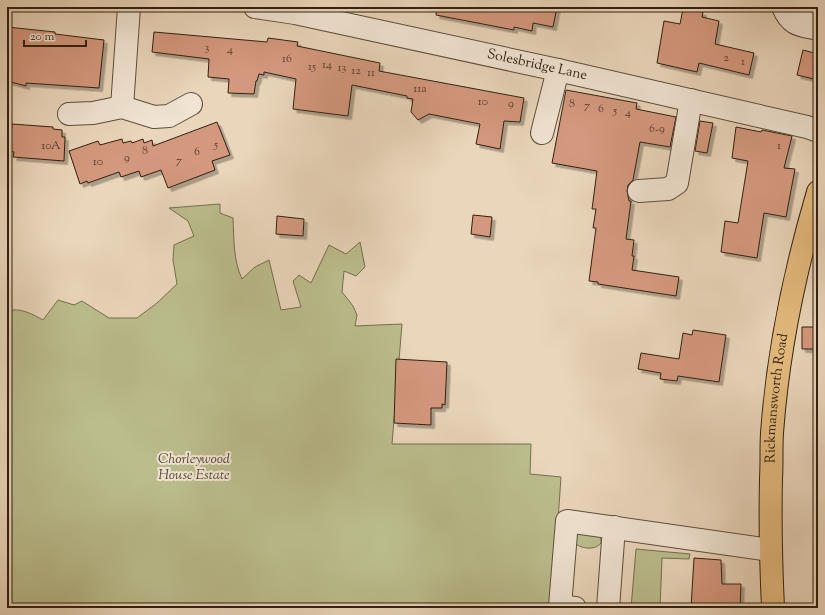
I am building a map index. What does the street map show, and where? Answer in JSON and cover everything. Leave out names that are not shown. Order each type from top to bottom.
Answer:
[{"type":"main road","name":"Rickmansworth Road","points":[[773,608],[770,550],[772,433],[789,309],[803,244],[818,192]]},
{"type":"street","points":[[122,107],[129,7]]},
{"type":"street","name":"Solesbridge Lane","points":[[255,7],[295,13],[558,70],[807,127],[818,131]]},
{"type":"street","points":[[783,7],[788,17],[797,24],[818,28]]},
{"type":"street","points":[[806,7],[805,13],[810,23],[818,28]]},
{"type":"street","points":[[542,133],[558,70]]},
{"type":"street","points":[[639,191],[668,189],[677,183],[691,100]]},
{"type":"street","points":[[68,114],[93,113],[122,107],[154,117],[169,116],[191,104]]},
{"type":"street","points":[[575,608],[560,606],[567,521],[770,550]]},
{"type":"street","points":[[608,608],[614,527]]},
{"type":"green space","name":"Chorleywood House Estate","points":[[220,204],[220,213],[233,218],[235,257],[242,279],[255,267],[269,260],[281,310],[301,307],[293,281],[299,275],[311,283],[329,245],[346,254],[360,242],[365,267],[356,276],[344,271],[342,292],[353,306],[357,315],[355,326],[402,324],[392,444],[531,444],[530,474],[561,477],[552,608],[7,608],[7,311],[17,310],[30,313],[43,320],[58,300],[74,305],[82,301],[109,318],[137,318],[157,303],[177,284],[173,260],[174,245],[194,236],[188,221],[169,208]]},
{"type":"green space","points":[[575,532],[598,534],[601,539],[601,543],[595,547],[584,548],[574,542]]},
{"type":"green space","points":[[636,549],[690,554],[689,559],[662,558],[660,608],[631,608]]},
{"type":"building","points":[[437,7],[557,7],[553,27],[533,23],[532,31],[514,27],[514,30],[436,15]]},
{"type":"building","points":[[683,9],[703,12],[702,17],[719,21],[715,44],[754,53],[749,75],[699,63],[697,72],[657,63],[664,21],[680,24]]},
{"type":"building","points":[[7,27],[55,32],[55,34],[104,40],[99,88],[26,83],[26,86],[7,81]]},
{"type":"building","points":[[154,32],[267,42],[268,38],[298,42],[297,46],[380,63],[379,71],[524,98],[520,122],[504,121],[500,149],[476,144],[480,124],[429,114],[418,120],[411,112],[413,99],[407,98],[407,96],[352,85],[348,116],[293,109],[296,79],[264,72],[264,75],[259,74],[256,81],[254,94],[228,93],[229,79],[208,77],[209,59],[152,52]]},
{"type":"building","points":[[803,50],[818,54],[818,80],[797,75]]},
{"type":"building","points":[[566,90],[637,103],[636,109],[676,117],[670,147],[640,142],[633,180],[628,185],[627,191],[629,201],[631,201],[626,239],[634,240],[632,270],[679,277],[676,296],[598,284],[598,282],[589,281],[596,228],[593,228],[596,209],[592,209],[597,171],[552,163]]},
{"type":"building","points":[[700,121],[713,123],[707,153],[695,151]]},
{"type":"building","points":[[217,122],[230,155],[212,161],[215,170],[168,188],[161,170],[141,177],[139,171],[121,177],[119,172],[88,183],[87,181],[80,184],[69,151],[98,141],[100,145],[122,139],[123,143],[131,141],[132,143],[143,139],[144,143],[152,140],[153,146]]},
{"type":"building","points":[[12,124],[53,127],[53,129],[62,130],[62,137],[65,137],[64,161],[13,157],[14,152],[10,151]]},
{"type":"building","points":[[736,127],[792,136],[784,168],[795,169],[786,217],[764,213],[757,258],[721,252],[725,221],[738,223],[748,161],[732,158]]},
{"type":"building","points":[[473,215],[492,217],[490,237],[471,234]]},
{"type":"building","points":[[277,216],[304,219],[303,236],[276,234]]},
{"type":"building","points":[[802,327],[818,327],[818,349],[802,349]]},
{"type":"building","points":[[693,330],[726,335],[719,382],[678,376],[677,381],[660,379],[661,373],[638,369],[641,353],[679,359],[683,333],[692,335]]},
{"type":"building","points":[[396,359],[447,362],[445,405],[442,404],[442,408],[431,408],[431,425],[394,423]]},
{"type":"building","points":[[694,558],[721,560],[722,584],[741,584],[740,608],[691,608]]}]
